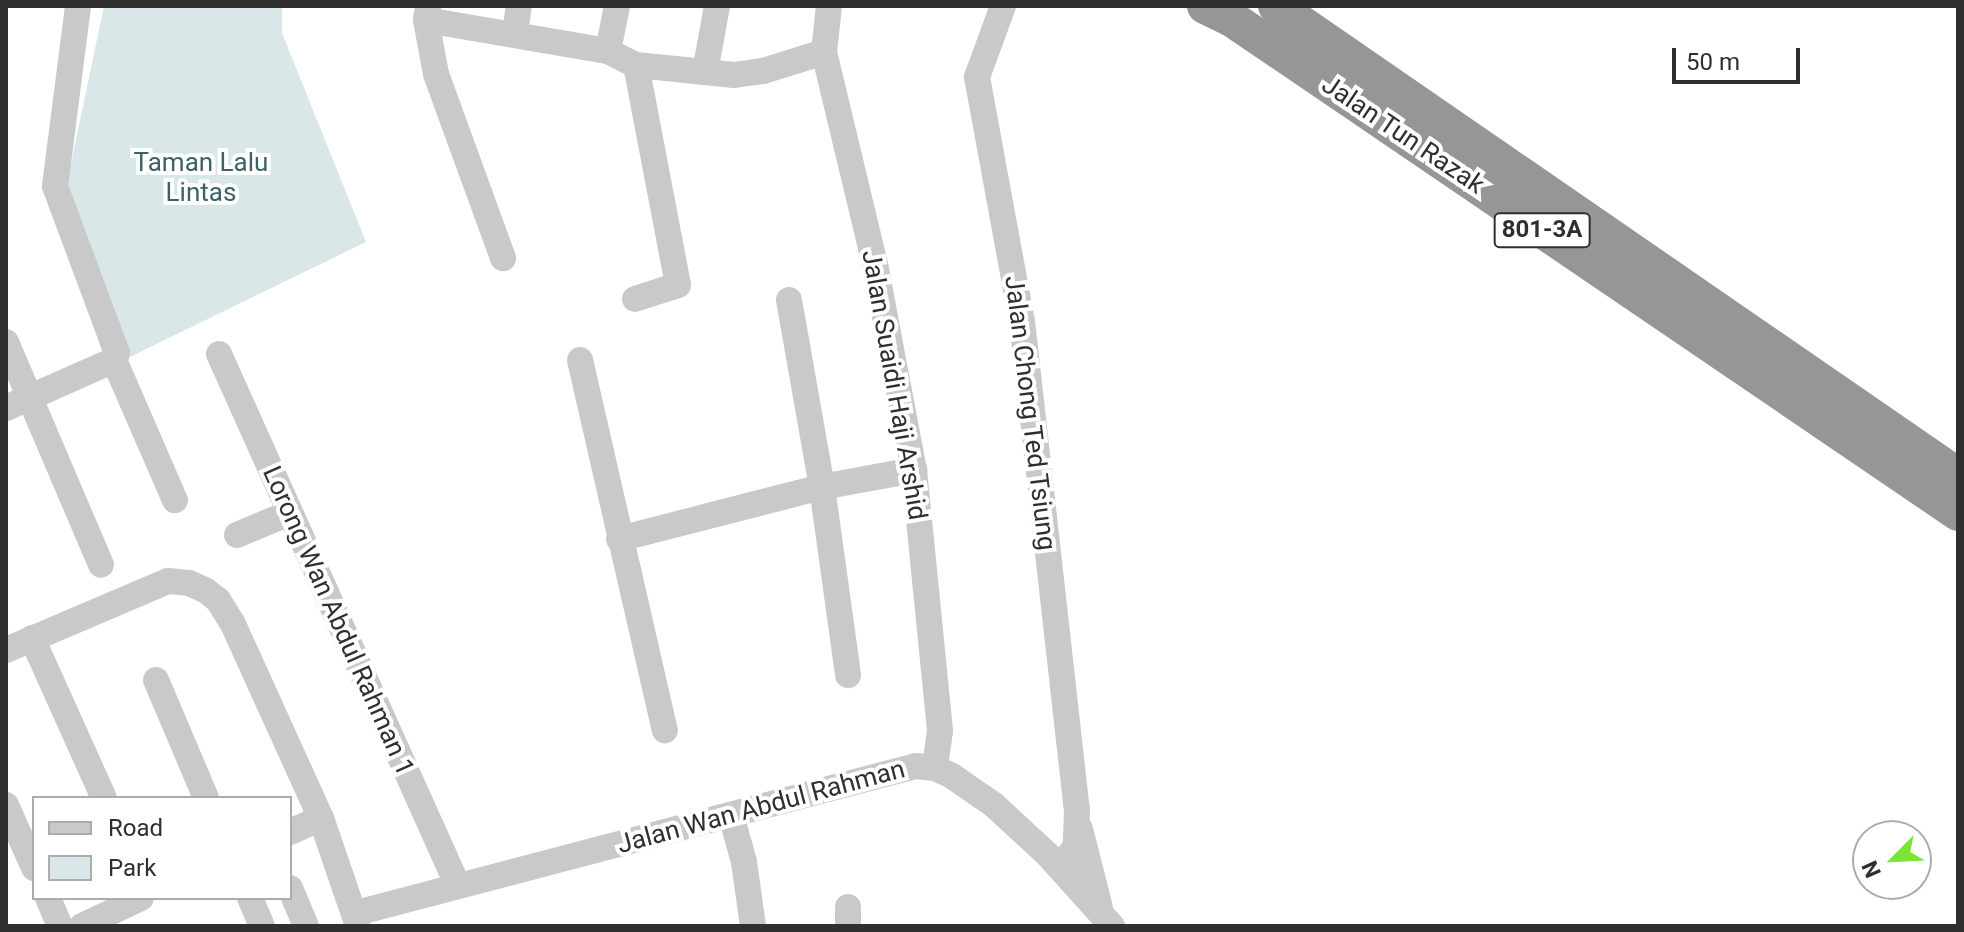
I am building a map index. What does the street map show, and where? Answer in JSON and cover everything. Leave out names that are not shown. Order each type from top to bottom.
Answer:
[{"type":"highway","name":"Jalan Tun Razak","points":[[1205,6],[1232,19],[1885,447]]},
{"type":"highway","name":"Jalan Tun Razak","points":[[1276,6],[1824,405]]},
{"type":"highway","points":[[1824,405],[1904,419],[1958,452]]},
{"type":"highway","points":[[1824,405],[1873,480],[1958,539]]},
{"type":"highway","points":[[1885,447],[1958,476]]},
{"type":"highway","points":[[1885,447],[1958,513]]},
{"type":"street","points":[[78,6],[55,186],[116,344],[114,360],[175,500]]},
{"type":"street","points":[[515,33],[519,6]]},
{"type":"street","points":[[608,51],[617,6]]},
{"type":"street","points":[[705,72],[717,6]]},
{"type":"street","name":"Jalan Suaidi Haji Arshid","points":[[829,6],[824,52],[875,264],[914,470],[940,731],[935,768]]},
{"type":"street","name":"Jalan Chong Ted Tsiung","points":[[1003,6],[981,62],[978,91],[1022,321],[1079,826],[1106,919]]},
{"type":"street","points":[[503,258],[436,74],[427,13],[608,51],[636,65],[734,75],[763,71],[824,52]]},
{"type":"street","points":[[635,299],[678,285],[636,65]]},
{"type":"street","points":[[789,300],[822,487],[848,675]]},
{"type":"street","points":[[6,342],[17,403],[101,565]]},
{"type":"street","name":"Lorong Wan Abdul Rahman 1","points":[[219,354],[458,886]]},
{"type":"street","points":[[17,403],[114,360]]},
{"type":"street","points":[[580,360],[665,730]]},
{"type":"street","points":[[619,539],[822,487],[914,470]]},
{"type":"street","points":[[237,535],[289,513]]},
{"type":"street","points":[[6,650],[168,581],[189,583],[205,590],[218,600],[232,622],[321,818],[357,919]]},
{"type":"street","points":[[32,638],[103,796]]},
{"type":"street","points":[[156,680],[205,796]]},
{"type":"street","name":"Jalan Wan Abdul Rahman","points":[[357,919],[458,886],[916,766],[935,768],[994,805],[1054,861],[1106,919]]},
{"type":"street","points":[[6,805],[32,864]]},
{"type":"street","points":[[731,815],[744,862],[753,926]]},
{"type":"street","points":[[292,831],[321,818]]},
{"type":"street","points":[[1054,861],[1079,826]]},
{"type":"street","points":[[292,893],[306,926]]},
{"type":"street","points":[[49,900],[60,926]]},
{"type":"street","points":[[82,926],[137,900]]},
{"type":"street","points":[[251,900],[262,926]]},
{"type":"green space","name":"Taman Lalu Lintas","points":[[104,6],[282,6],[282,33],[366,242],[130,357],[67,182]]}]
